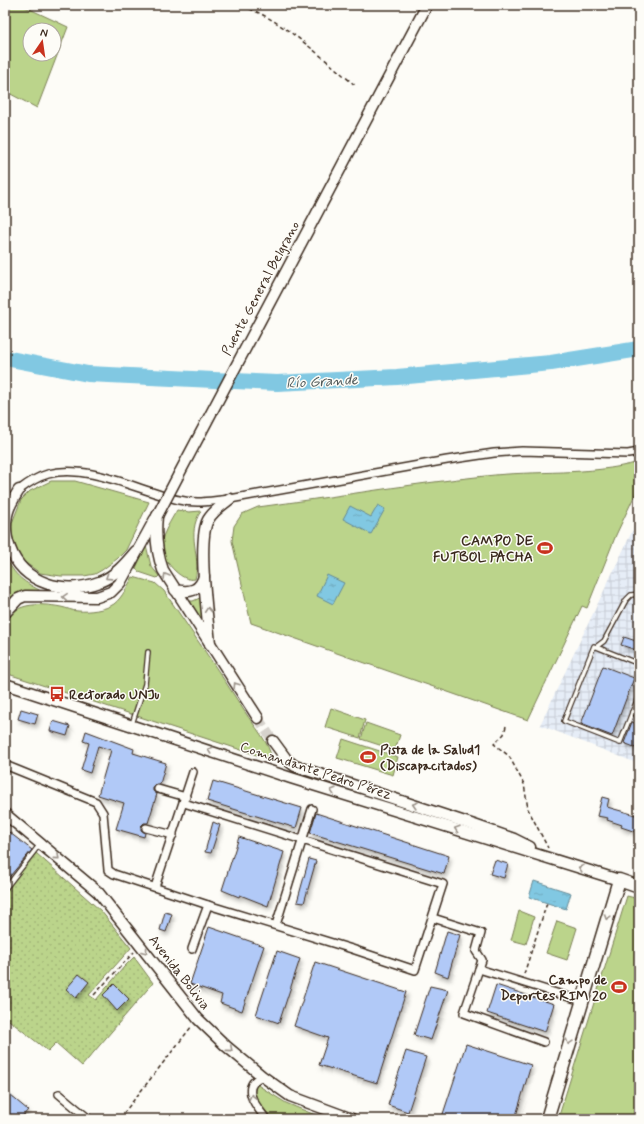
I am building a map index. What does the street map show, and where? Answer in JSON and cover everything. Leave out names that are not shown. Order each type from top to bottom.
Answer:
[{"type":"main road","name":"Puente General Belgrano","points":[[136,551],[157,516],[265,308],[427,5]]},
{"type":"main road","points":[[5,504],[19,490]]},
{"type":"main road","points":[[19,490],[10,505],[7,517],[8,544],[18,565],[37,581],[52,586],[84,587],[100,582],[120,569],[136,551]]},
{"type":"main road","points":[[210,645],[204,542],[207,522],[217,509],[230,499]]},
{"type":"main road","points":[[157,516],[155,536],[158,556],[163,570],[258,718]]},
{"type":"main road","points":[[5,613],[18,599],[25,596],[32,595],[67,598],[105,596],[120,584],[136,551]]},
{"type":"main road","points":[[175,590],[184,592],[194,590],[202,584],[205,574]]},
{"type":"main road","name":"Comandante Pedro Pérez","points":[[5,684],[132,724],[291,778],[619,880]]},
{"type":"main road","points":[[273,741],[287,760],[295,766],[514,839],[555,860]]},
{"type":"main road","name":"Avenida Bolivia","points":[[5,814],[98,892],[143,947],[198,1019],[226,1046],[262,1076],[298,1100],[352,1119]]},
{"type":"main road","points":[[547,1119],[619,880],[639,887]]},
{"type":"street","points":[[19,490],[33,480],[44,476],[65,472],[81,472],[179,500],[196,503],[230,499],[447,460],[494,454],[522,451],[628,454],[639,452]]},
{"type":"street","points":[[5,765],[96,802],[103,813],[108,870],[114,874],[415,970],[443,884],[302,841],[158,789]]},
{"type":"street","points":[[155,887],[193,772]]},
{"type":"street","points":[[276,925],[312,809]]},
{"type":"street","points":[[146,828],[173,836]]},
{"type":"street","points":[[192,949],[208,905]]},
{"type":"street","points":[[433,918],[481,932],[476,951],[482,960],[464,1013],[544,1042]]},
{"type":"street","points":[[479,969],[582,1001]]},
{"type":"street","points":[[262,1076],[256,1079],[250,1090],[252,1102],[266,1119]]},
{"type":"street","points":[[59,1094],[89,1119]]},
{"type":"lane","points":[[639,594],[631,595],[626,600],[604,641],[596,647],[594,646],[564,721],[620,743],[639,695]]},
{"type":"lane","points":[[596,647],[639,664]]},
{"type":"lane","points":[[132,724],[145,684],[148,652]]},
{"type":"lane","points":[[632,712],[639,715]]},
{"type":"lane","points":[[5,889],[41,843]]},
{"type":"path","points":[[236,5],[258,11],[279,25],[356,86]]},
{"type":"path","points":[[506,726],[504,734],[494,744],[508,756],[524,784],[528,809],[555,860]]},
{"type":"path","points":[[522,982],[547,903]]},
{"type":"path","points":[[94,995],[135,952],[143,947]]},
{"type":"path","points":[[119,1119],[158,1067],[189,1030]]},
{"type":"shaded area","points":[[639,517],[639,764],[540,725]]},
{"type":"green space","points":[[5,5],[21,5],[57,22],[22,22],[22,62],[55,62],[37,108],[5,91]]},
{"type":"green space","points":[[62,24],[68,27],[62,43]]},
{"type":"green space","points":[[639,462],[639,486],[616,535],[587,608],[582,606],[528,720],[251,623],[232,541],[234,526],[242,514],[258,507],[457,479],[504,474],[582,471]]},
{"type":"green space","points":[[51,481],[75,481],[149,502],[126,550],[117,559],[95,574],[84,576],[61,576],[40,573],[20,559],[12,536],[12,523],[21,500],[30,491]]},
{"type":"green space","points":[[177,510],[189,512],[201,511],[194,528],[197,562],[195,579],[184,577],[172,568],[162,550],[161,544],[164,535]]},
{"type":"green space","points":[[146,545],[151,566],[159,576],[157,578],[139,572],[136,568]]},
{"type":"green space","points":[[5,556],[16,574],[30,585],[43,592],[13,596],[5,603]]},
{"type":"green space","points":[[133,577],[155,583],[164,591],[261,735],[268,747],[272,760],[5,673],[5,628],[8,619],[19,608],[44,605],[63,607],[74,611],[92,611],[106,608],[114,604],[120,598]]},
{"type":"green space","points":[[202,597],[205,626],[188,601],[193,601]]},
{"type":"green space","points":[[331,708],[365,720],[360,738],[325,727]]},
{"type":"green space","points":[[366,723],[400,735],[395,750],[361,739]]},
{"type":"green space","name":"Pista de la Salud1 (Discapacitados)","points":[[343,739],[398,757],[393,775],[337,758]]},
{"type":"green space","points":[[36,853],[101,911],[131,948],[89,995],[96,1000],[134,957],[153,983],[82,1066],[56,1043],[48,1051],[5,1017],[5,892]]},
{"type":"green space","name":"Campo de Deportes RIM 20","points":[[627,896],[639,899],[639,1119],[558,1119]]},
{"type":"green space","points":[[519,911],[534,917],[526,944],[511,940]]},
{"type":"green space","points":[[557,921],[577,928],[567,960],[546,953]]},
{"type":"green space","points":[[256,1084],[286,1103],[325,1119],[273,1119],[258,1102],[251,1088]]},
{"type":"water","points":[[378,505],[385,509],[371,534],[343,519],[350,506],[371,517]]},
{"type":"water","points":[[327,575],[344,583],[333,604],[317,596]]},
{"type":"water","points":[[534,881],[571,893],[566,909],[529,897]]},
{"type":"building","points":[[624,637],[639,642],[639,651],[621,645]]},
{"type":"building","points":[[603,666],[634,678],[612,736],[581,724]]},
{"type":"building","points":[[21,709],[38,714],[35,724],[18,719]]},
{"type":"building","points":[[53,721],[70,726],[67,736],[50,731]]},
{"type":"building","points":[[632,722],[639,725],[639,749],[624,743]]},
{"type":"building","points":[[86,731],[134,749],[133,753],[166,763],[160,784],[156,784],[153,787],[153,791],[157,794],[148,823],[144,823],[141,826],[141,830],[145,833],[144,837],[116,829],[124,803],[98,795],[111,750],[98,746],[90,773],[81,770],[89,743],[83,741]]},
{"type":"building","points":[[213,781],[302,808],[296,828],[207,801]]},
{"type":"building","points":[[602,797],[609,799],[607,807],[639,816],[639,833],[621,827],[622,825],[607,820],[608,818],[597,816]]},
{"type":"building","points":[[316,813],[449,856],[444,874],[310,833]]},
{"type":"building","points":[[213,822],[220,825],[211,853],[205,852]]},
{"type":"building","points":[[5,829],[32,850],[5,882]]},
{"type":"building","points":[[239,837],[284,852],[268,906],[222,890]]},
{"type":"building","points":[[309,859],[316,861],[304,903],[297,902]]},
{"type":"building","points":[[495,860],[508,864],[504,878],[490,874]]},
{"type":"building","points":[[165,912],[172,914],[166,932],[160,930]]},
{"type":"building","points":[[209,927],[264,946],[242,1011],[220,1003],[222,995],[190,984]]},
{"type":"building","points":[[447,931],[460,935],[448,977],[435,972]]},
{"type":"building","points":[[277,951],[300,959],[279,1023],[256,1015]]},
{"type":"building","points":[[315,962],[406,992],[377,1083],[319,1065],[328,1038],[294,1026]]},
{"type":"building","points":[[79,974],[89,982],[76,998],[66,989]]},
{"type":"building","points":[[114,984],[129,999],[117,1011],[103,995]]},
{"type":"building","points":[[496,985],[554,1004],[545,1032],[487,1013]]},
{"type":"building","points":[[430,986],[448,990],[431,1040],[414,1035]]},
{"type":"building","points":[[466,1044],[531,1065],[515,1119],[447,1119],[442,1117]]},
{"type":"building","points":[[406,1051],[426,1057],[408,1112],[388,1105]]},
{"type":"building","points":[[5,1091],[28,1110],[20,1119],[5,1119]]},
{"type":"waterway","name":"Río Grande","points":[[5,358],[88,374],[277,383],[397,377],[551,363],[639,349]]},
{"type":"tunnel","points":[[258,718],[273,741]]},
{"type":"place","name":"CAMPO DE FUTBOL PACHA","points":[[545,548]]},
{"type":"place","name":"Rectorado UNJu","points":[[57,694]]},
{"type":"place","name":"Pista de la Salud1 (Discapacitados)","points":[[368,757]]},
{"type":"place","name":"Campo de Deportes RIM 20","points":[[619,987]]}]
